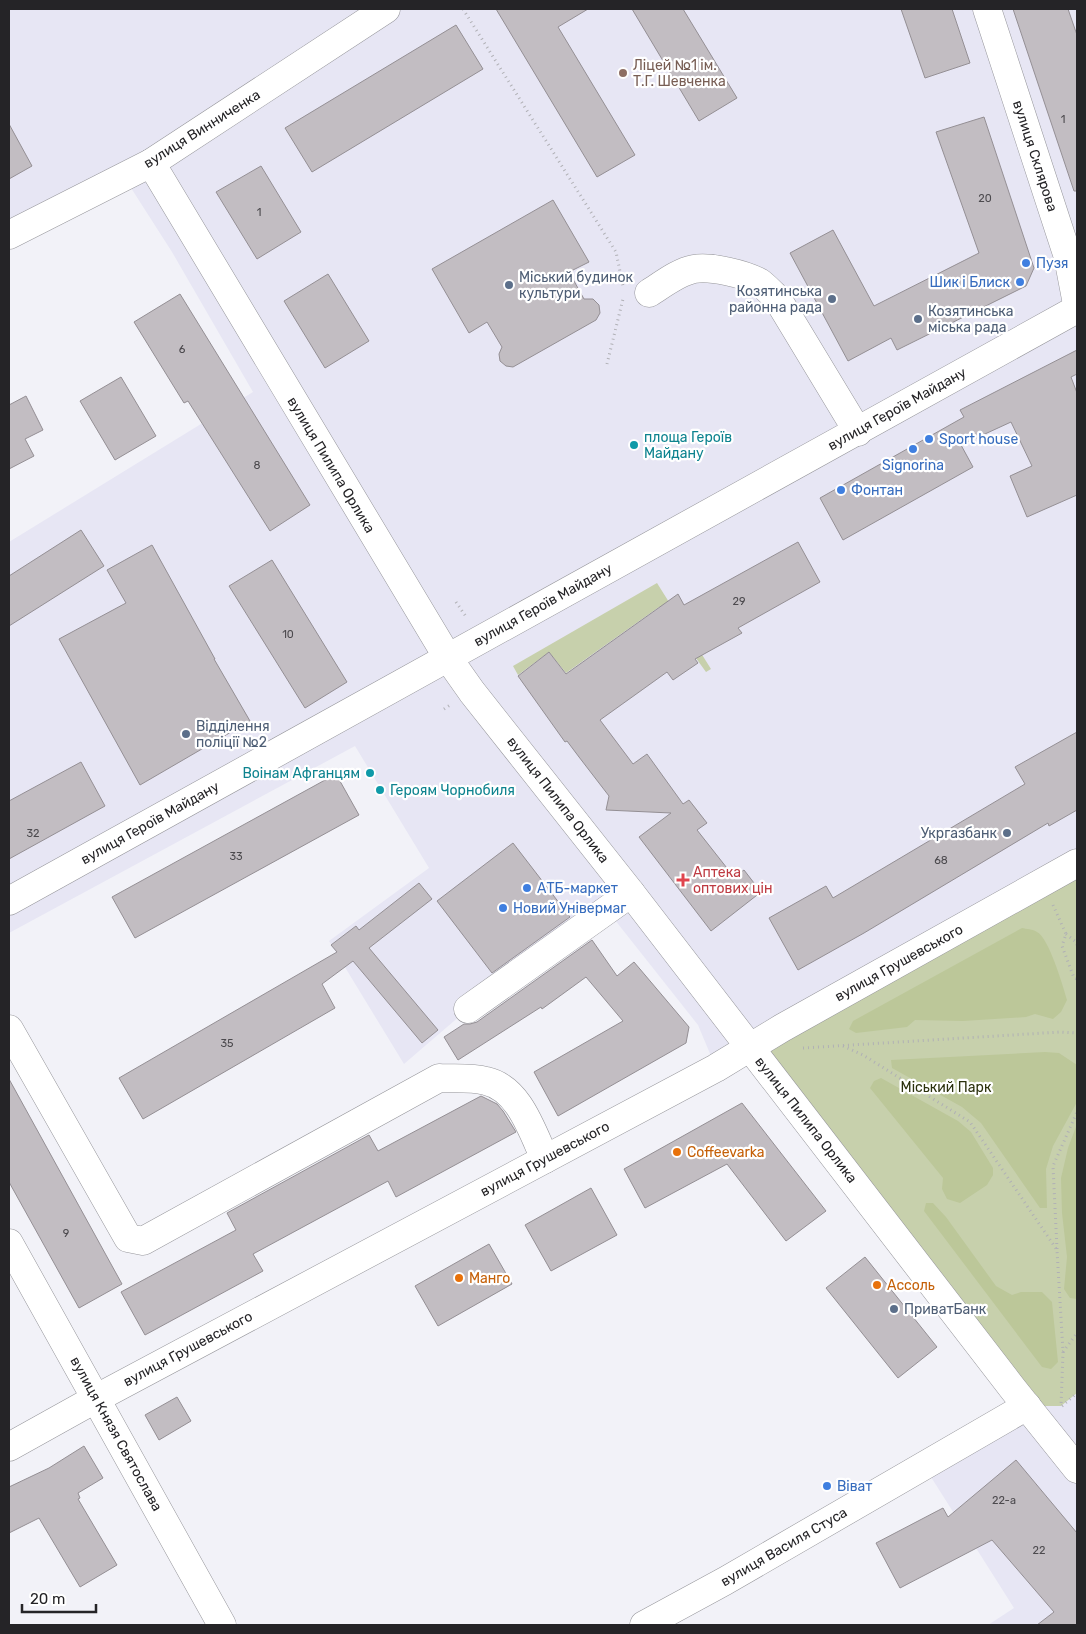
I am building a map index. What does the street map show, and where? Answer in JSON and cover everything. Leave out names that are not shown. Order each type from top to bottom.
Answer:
[{"type":"street","name":"вулиця Винниченка","points":[[9,235],[151,163],[386,9]]},
{"type":"street","name":"вулиця Склярова","points":[[987,9],[1068,257],[1077,304]]},
{"type":"street","name":"вулиця Пилипа Орлика","points":[[151,163],[448,658],[472,692],[631,893],[1077,1469]]},
{"type":"street","points":[[649,293],[680,274],[694,269],[717,270],[739,274],[760,282],[777,298],[858,432]]},
{"type":"street","name":"вулиця Героїв Майдану","points":[[9,901],[1077,309]]},
{"type":"street","name":"вулиця Грушевського","points":[[9,1447],[97,1398],[716,1068],[791,1023],[1077,863]]},
{"type":"street","points":[[468,1009],[631,893]]},
{"type":"street","points":[[9,1030],[128,1238],[142,1241],[439,1078],[484,1080],[505,1088],[515,1098],[546,1159]]},
{"type":"street","name":"вулиця Князя Святослава","points":[[9,1243],[222,1625]]},
{"type":"street","name":"вулиця Василя Стуса","points":[[644,1625],[724,1581],[1027,1406]]},
{"type":"path","points":[[463,9],[616,252],[624,293],[607,364]]},
{"type":"path","points":[[1052,902],[1066,934],[1077,945]]},
{"type":"path","points":[[1066,934],[1062,946],[1074,978],[1077,979]]},
{"type":"path","points":[[797,1047],[843,1046],[1060,1032],[1077,1033]]},
{"type":"path","points":[[843,1046],[863,1055],[970,1122],[1057,1250]]},
{"type":"path","points":[[1077,1112],[1053,1166],[1063,1352],[1061,1406],[1077,1393]]},
{"type":"path","points":[[1063,1352],[1077,1333]]},
{"type":"shaded area","points":[[9,9],[1077,9],[1077,864],[716,1068],[698,1025],[607,910],[468,1009],[404,1064],[329,941],[429,868],[355,746],[9,933],[9,542],[253,392],[172,252],[124,177],[9,235]]},
{"type":"shaded area","points":[[1077,1393],[1077,1625],[988,1625],[1014,1608],[924,1466],[1027,1406],[1061,1406]]},
{"type":"green space","points":[[657,583],[711,669],[706,672],[659,607],[566,673],[549,652],[518,675],[513,666]]},
{"type":"green space","name":"Міський Парк","points":[[1077,864],[1077,1393],[1061,1406],[1027,1406],[750,1048]]},
{"type":"green space","points":[[1022,928],[1035,931],[1042,936],[1051,952],[1059,974],[1067,1000],[1061,1012],[1053,1019],[1035,1014],[1026,1017],[963,1021],[915,1020],[907,1027],[856,1033],[849,1029],[853,1021]]},
{"type":"green space","points":[[1045,1052],[1059,1053],[1077,1065],[1077,1102],[1053,1146],[1046,1169],[1047,1208],[1040,1208],[981,1123],[962,1107],[892,1068],[891,1060]]},
{"type":"green space","points":[[881,1078],[958,1121],[971,1132],[993,1168],[993,1175],[987,1185],[960,1203],[947,1199],[942,1189],[943,1178],[870,1088],[874,1081]]},
{"type":"green space","points":[[1077,1124],[1077,1299],[1070,1298],[1064,1289],[1067,1257],[1062,1213],[1061,1178],[1068,1148]]},
{"type":"green space","points":[[926,1203],[933,1203],[946,1217],[996,1286],[1012,1295],[1021,1292],[1042,1292],[1052,1302],[1058,1362],[1051,1369],[1042,1367],[924,1211]]},
{"type":"building","points":[[496,9],[588,9],[558,27],[635,155],[597,177]]},
{"type":"building","points":[[632,9],[683,9],[737,98],[699,121]]},
{"type":"building","points":[[901,9],[952,9],[970,63],[925,78]]},
{"type":"building","points":[[1013,9],[1068,9],[1077,35],[1077,191],[1074,191]]},
{"type":"building","points":[[456,25],[483,69],[312,172],[285,128]]},
{"type":"building","points":[[984,117],[1034,268],[1026,286],[897,350],[891,338],[848,361],[790,253],[833,230],[874,306],[979,253],[936,132]]},
{"type":"building","points":[[9,124],[32,166],[9,179]]},
{"type":"building","points":[[261,166],[301,232],[257,259],[216,192]]},
{"type":"building","name":"Міський будинок культури","points":[[553,200],[589,262],[569,272],[584,299],[593,299],[599,305],[600,313],[596,320],[513,367],[506,366],[500,361],[499,354],[502,347],[487,322],[469,333],[432,269]]},
{"type":"building","points":[[328,274],[369,341],[325,368],[284,301]]},
{"type":"building","points":[[180,294],[310,505],[270,531],[188,401],[184,403],[134,322]]},
{"type":"building","points":[[1077,350],[1077,374],[1071,377],[1077,393],[1077,495],[1027,517],[1010,476],[1032,466],[1011,422],[961,445],[973,467],[843,540],[820,498],[964,417],[960,410]]},
{"type":"building","points":[[121,377],[156,436],[115,460],[80,401]]},
{"type":"building","points":[[26,396],[43,430],[25,439],[34,456],[9,469],[9,405]]},
{"type":"building","points":[[81,530],[104,566],[9,626],[9,576]]},
{"type":"building","points":[[798,542],[820,582],[738,628],[742,633],[695,659],[698,663],[673,680],[667,672],[600,720],[633,764],[647,754],[683,804],[689,800],[707,823],[697,830],[734,877],[744,870],[761,892],[711,931],[639,837],[671,813],[606,810],[609,796],[567,741],[565,742],[518,676],[549,652],[566,674],[678,594],[684,605]]},
{"type":"building","points":[[152,545],[250,721],[140,785],[59,639],[126,603],[107,570]]},
{"type":"building","points":[[272,560],[347,682],[305,708],[229,586]]},
{"type":"building","points":[[1077,732],[1077,810],[1049,826],[1048,823],[864,933],[798,970],[769,918],[826,886],[833,898],[1025,784],[1015,767]]},
{"type":"building","points":[[81,762],[105,806],[9,859],[9,801]]},
{"type":"building","points":[[336,774],[359,815],[135,938],[112,897]]},
{"type":"building","name":"Новий Універмаг","points":[[513,843],[570,917],[492,973],[437,901]]},
{"type":"building","points":[[419,883],[432,899],[369,948],[438,1030],[422,1043],[353,961],[322,984],[335,1008],[143,1119],[119,1078],[337,952],[331,945],[356,926],[359,930]]},
{"type":"building","points":[[592,940],[617,976],[634,962],[689,1027],[686,1043],[558,1116],[534,1072],[623,1021],[586,977],[542,1009],[541,1007],[458,1060],[444,1037],[464,1024],[477,1022]]},
{"type":"building","points":[[9,1079],[122,1284],[79,1308],[9,1182]]},
{"type":"building","points":[[481,1096],[497,1104],[516,1132],[396,1197],[388,1181],[253,1254],[263,1271],[145,1335],[121,1292],[236,1230],[227,1213],[369,1135],[378,1151]]},
{"type":"building","points":[[742,1103],[826,1211],[786,1241],[727,1164],[645,1208],[624,1169]]},
{"type":"building","points":[[591,1188],[617,1235],[551,1271],[525,1225]]},
{"type":"building","points":[[489,1244],[512,1284],[438,1326],[415,1286]]},
{"type":"building","points":[[865,1257],[937,1347],[898,1378],[826,1288]]},
{"type":"building","points":[[177,1397],[191,1421],[159,1440],[145,1415]]},
{"type":"building","points":[[84,1446],[103,1478],[78,1493],[80,1498],[78,1499],[117,1565],[80,1587],[39,1518],[9,1533],[9,1487],[49,1468]]},
{"type":"building","points":[[1016,1460],[1077,1533],[1077,1625],[1037,1625],[1054,1612],[992,1540],[900,1588],[876,1543],[943,1508],[948,1517]]},
{"type":"place","name":"Ліцей №1 ім. Т.Г. Шевченка","points":[[623,73]]},
{"type":"place","name":"Пузя","points":[[1026,263]]},
{"type":"place","name":"Шик і Блиск","points":[[1020,282]]},
{"type":"place","name":"Міський будинок культури","points":[[509,285]]},
{"type":"place","name":"Козятинська районна рада","points":[[832,299]]},
{"type":"place","name":"Козятинська міська рада","points":[[918,319]]},
{"type":"place","name":"Sport house","points":[[929,439]]},
{"type":"place","name":"площа Героїв Майдану","points":[[634,445]]},
{"type":"place","name":"Signorina","points":[[913,449]]},
{"type":"place","name":"Фонтан","points":[[841,490]]},
{"type":"place","name":"Відділення поліції №2","points":[[186,734]]},
{"type":"place","name":"Воінам Афганцям","points":[[370,773]]},
{"type":"place","name":"Героям Чорнобиля","points":[[380,790]]},
{"type":"place","name":"Укргазбанк","points":[[1007,833]]},
{"type":"place","name":"Аптека оптових цін","points":[[683,880]]},
{"type":"place","name":"АТБ-маркет","points":[[527,888]]},
{"type":"place","name":"Новий Універмаг","points":[[503,908]]},
{"type":"place","name":"Coffeevarka","points":[[677,1152]]},
{"type":"place","name":"Манго","points":[[459,1278]]},
{"type":"place","name":"Ассоль","points":[[877,1285]]},
{"type":"place","name":"ПриватБанк","points":[[894,1309]]},
{"type":"place","name":"Віват","points":[[827,1486]]}]
